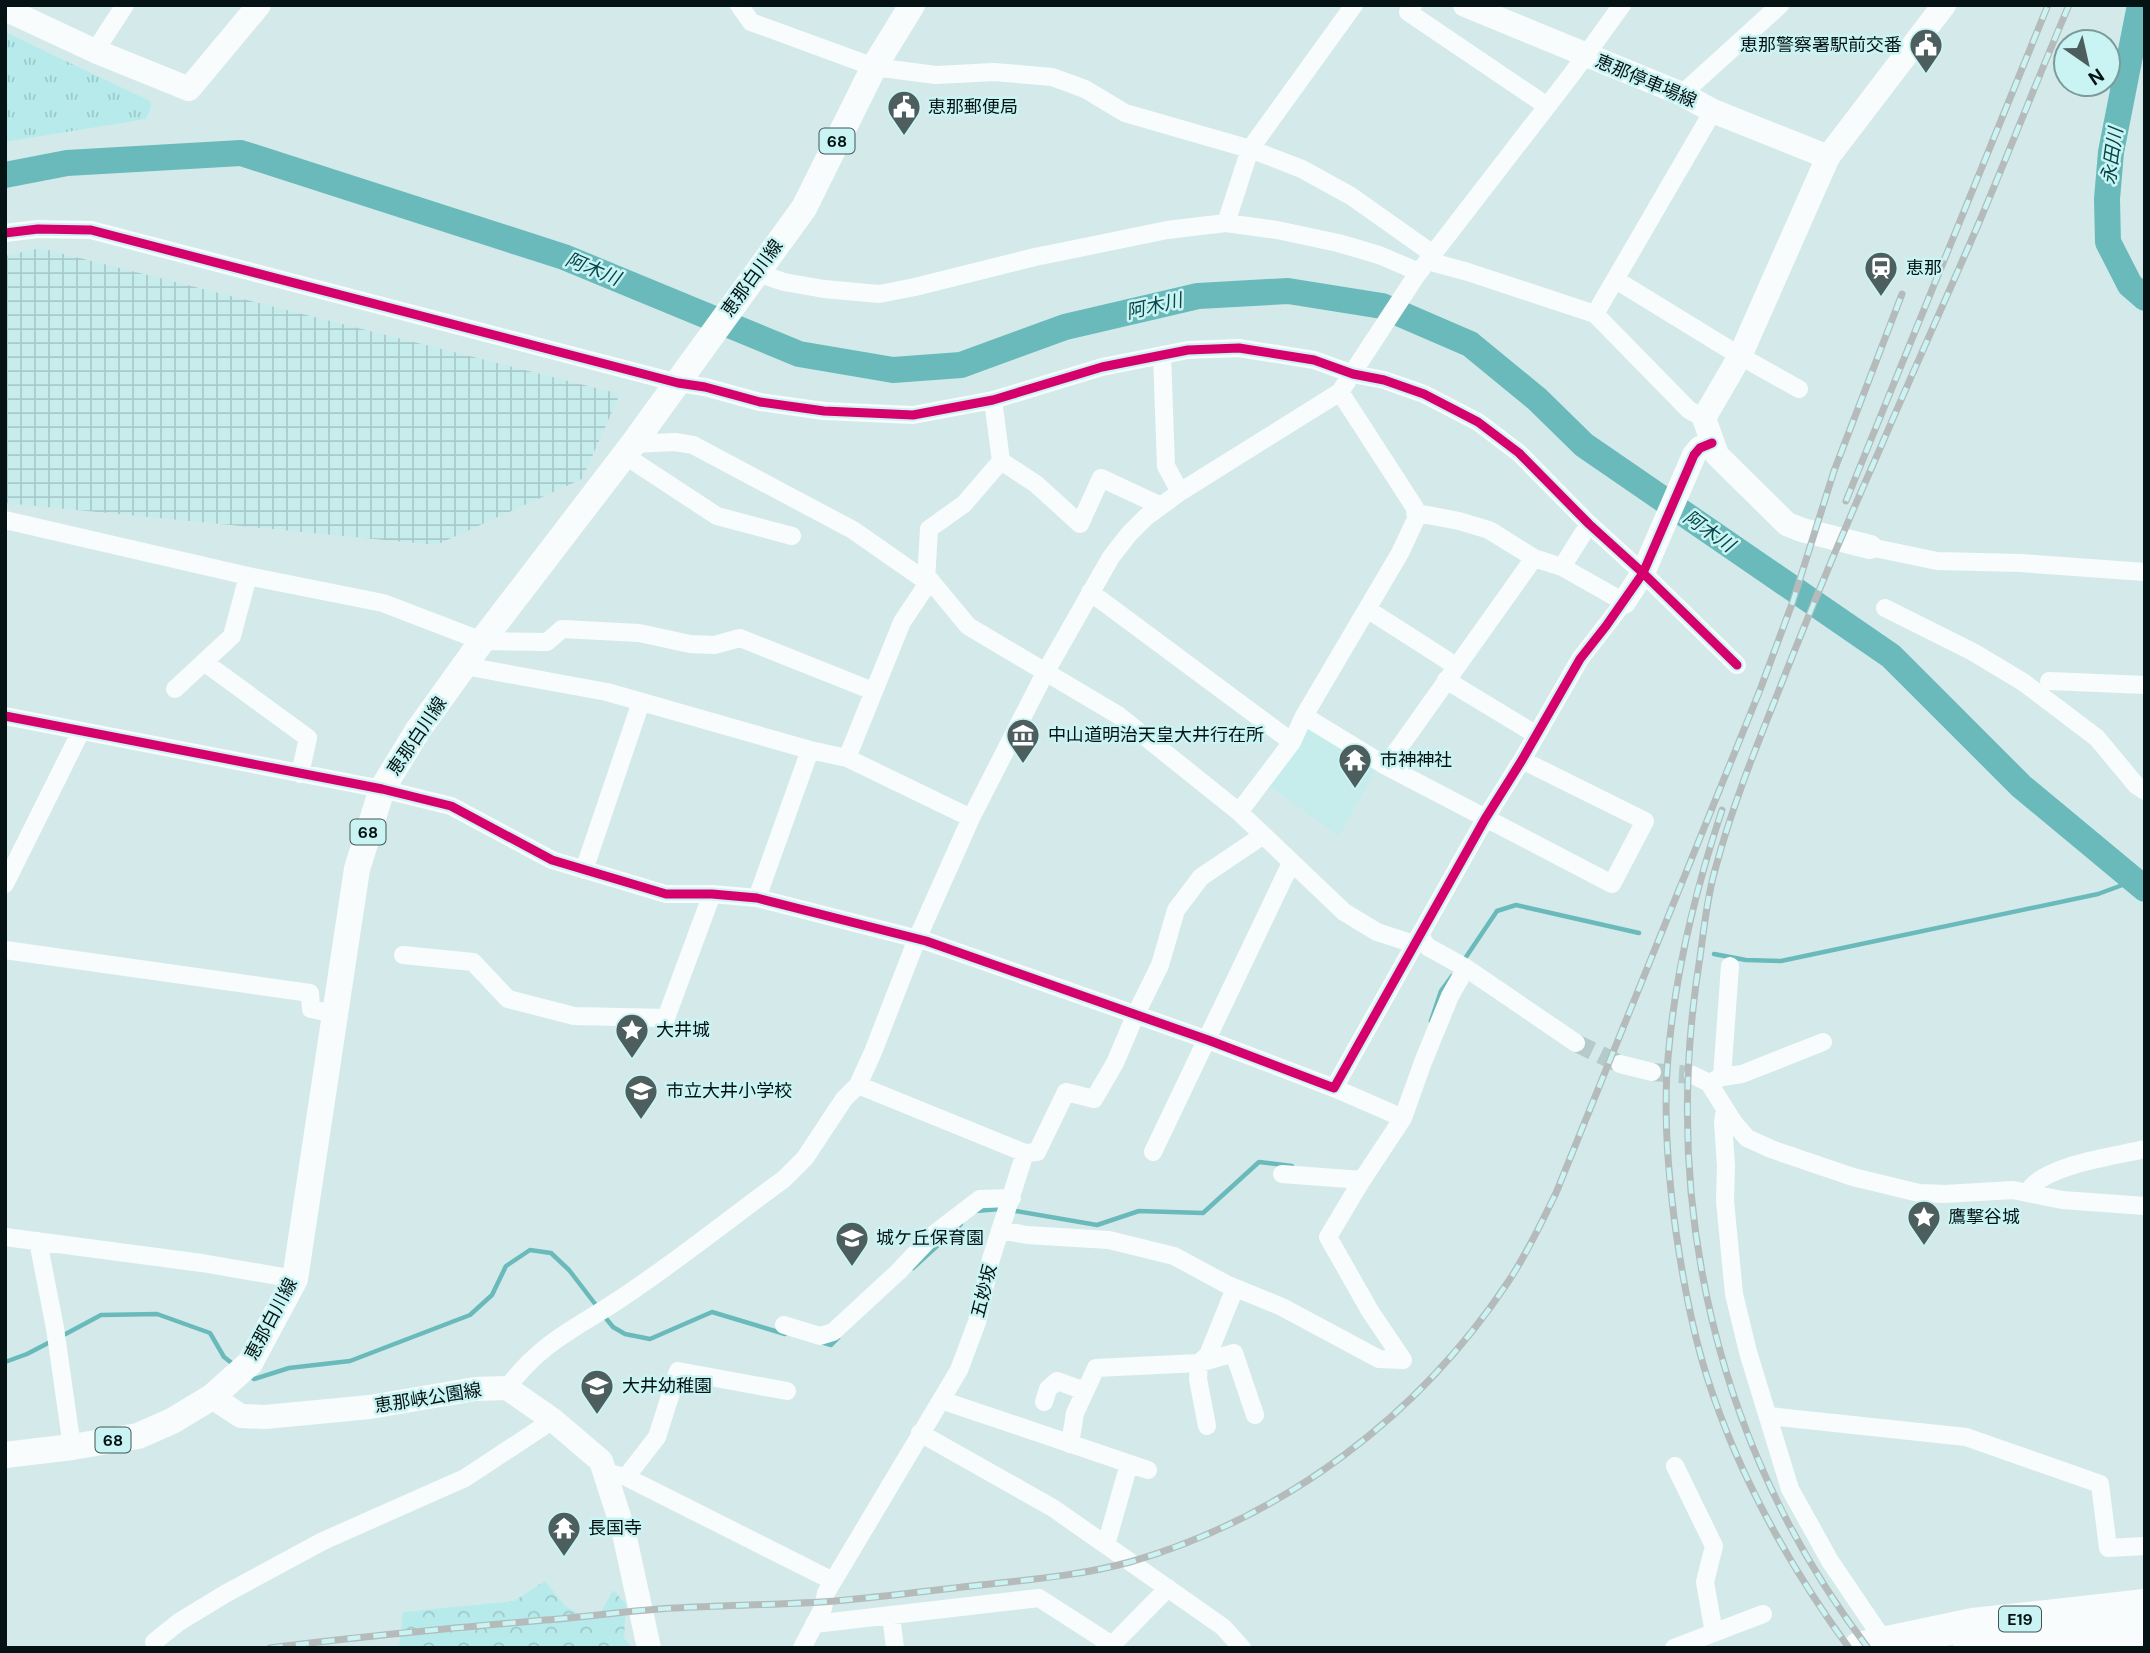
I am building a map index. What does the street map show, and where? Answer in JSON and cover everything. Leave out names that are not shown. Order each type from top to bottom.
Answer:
[{"type":"highway","name":"E19","points":[[1859,1648],[1894,1643],[1973,1624],[2145,1605]]},
{"type":"highway","name":"E19","points":[[1969,1648],[2145,1629]]},
{"type":"main road","name":"恵那白川線","points":[[5,1455],[138,1436],[172,1421],[212,1397],[242,1371],[295,1279],[357,869],[382,789],[418,730],[482,641],[678,383],[755,272],[804,208],[874,67],[912,5]]},
{"type":"street","points":[[95,51],[125,5]]},
{"type":"street","points":[[5,9],[95,51],[189,89],[259,5]]},
{"type":"street","points":[[739,5],[751,22],[874,67],[936,75],[994,72],[1052,77],[1085,89],[1125,113],[1250,149],[1302,169],[1351,196],[1433,254],[1435,263],[1595,314],[1689,410],[1704,418],[1717,455],[1787,524],[1870,547],[1937,561],[2020,563],[2145,572]]},
{"type":"street","points":[[1226,223],[1250,149],[1354,5]]},
{"type":"street","points":[[1413,5],[1408,12],[1547,106]]},
{"type":"street","name":"恵那停車場線","points":[[1465,5],[1682,94],[1713,111],[1828,158]]},
{"type":"street","points":[[507,1388],[545,1347],[620,1299],[784,1180],[806,1158],[844,1099],[858,1085],[917,939],[971,818],[1045,673],[1111,557],[1129,534],[1180,492],[1340,392],[1418,274],[1586,56],[1622,5]]},
{"type":"street","points":[[1682,94],[1780,5]]},
{"type":"street","points":[[1704,418],[1740,356],[1828,158],[1944,5]]},
{"type":"street","points":[[1595,314],[1713,111]]},
{"type":"street","points":[[755,272],[784,282],[879,294],[1113,241],[1167,230],[1226,223],[1338,243],[1379,255],[1418,274]]},
{"type":"street","points":[[5,233],[38,229],[91,230],[678,383],[705,387],[760,402],[851,412],[912,415],[993,400],[1102,367],[1188,350],[1239,348],[1314,360],[1424,394],[1478,422],[1519,453],[1737,665]]},
{"type":"street","points":[[1616,280],[1799,389]]},
{"type":"street","points":[[1162,355],[1166,466],[1180,492]]},
{"type":"street","points":[[1239,812],[1292,743],[1304,716],[1400,553],[1416,519],[1417,513],[1340,392]]},
{"type":"street","points":[[847,758],[902,622],[928,580],[929,529],[964,504],[1001,461],[993,400]]},
{"type":"street","points":[[628,449],[676,442],[693,445],[853,530],[928,580],[968,626],[1118,715],[1239,812],[1344,912],[1377,932],[1423,941],[1428,947],[1461,964],[1576,1043]]},
{"type":"street","points":[[1334,1088],[1485,819],[1580,659],[1643,573],[1694,455],[1700,447],[1712,443]]},
{"type":"street","points":[[628,449],[717,516],[792,536]]},
{"type":"street","points":[[1001,461],[1036,484],[1080,524],[1101,478],[1161,506]]},
{"type":"street","points":[[1417,513],[1489,530],[1534,558],[1562,567],[1624,602]]},
{"type":"street","points":[[5,520],[248,576],[383,603],[482,641],[547,642],[562,629],[639,633],[690,644],[714,645],[740,638],[873,691]]},
{"type":"street","points":[[1562,567],[1589,524]]},
{"type":"street","points":[[1386,766],[1534,558]]},
{"type":"street","points":[[175,689],[232,636],[248,576]]},
{"type":"street","points":[[1090,592],[1292,743]]},
{"type":"street","points":[[1885,608],[1973,652],[2023,682],[2097,738],[2136,785],[2145,791]]},
{"type":"street","points":[[1367,609],[1535,734]]},
{"type":"street","points":[[204,662],[308,738],[300,774]]},
{"type":"street","points":[[466,666],[607,692],[847,758],[971,818]]},
{"type":"street","points":[[2049,681],[2145,685]]},
{"type":"street","points":[[584,870],[641,702]]},
{"type":"street","points":[[5,716],[382,789],[451,806],[552,860],[666,894],[757,898],[917,939],[1208,1040],[1334,1088],[1403,1118]]},
{"type":"street","points":[[1304,716],[1386,766],[1612,884],[1645,821],[1522,760]]},
{"type":"street","points":[[5,884],[81,731]]},
{"type":"street","points":[[757,898],[810,750]]},
{"type":"street","points":[[858,1085],[1025,1153],[1037,1152],[1066,1093],[1094,1099],[1115,1063],[1160,965],[1176,910],[1201,877],[1262,836]]},
{"type":"street","points":[[1153,1152],[1292,863]]},
{"type":"street","points":[[403,954],[473,962],[508,999],[574,1016],[666,1018],[712,894]]},
{"type":"street","points":[[5,950],[310,993],[311,1009],[325,1012]]},
{"type":"street","points":[[1000,1230],[1027,1235],[1109,1240],[1174,1256],[1235,1288],[1282,1307],[1379,1359],[1403,1360],[1370,1311],[1328,1237],[1403,1118],[1461,964]]},
{"type":"street","points":[[1730,966],[1708,1079],[1746,1138],[1853,1177],[1910,1191],[1931,1194],[1993,1190],[2028,1192],[2062,1200],[2145,1206]]},
{"type":"street","points":[[1708,1079],[1742,1074],[1823,1042]]},
{"type":"street","points":[[1620,1064],[1652,1072]]},
{"type":"street","points":[[1727,1112],[1723,1122],[1725,1200],[1734,1294],[1748,1352],[1790,1489],[1830,1561],[1876,1629],[1894,1643]]},
{"type":"street","points":[[2028,1192],[2032,1184],[2062,1169],[2145,1149]]},
{"type":"street","name":"五妙坂","points":[[802,1648],[823,1608],[826,1593],[967,1353],[991,1259],[1025,1153]]},
{"type":"street","points":[[1282,1174],[1362,1180]]},
{"type":"street","points":[[784,1325],[820,1335],[833,1332],[898,1272],[933,1235],[980,1199],[1012,1198]]},
{"type":"street","points":[[5,1237],[295,1279]]},
{"type":"street","points":[[38,1241],[55,1328],[72,1447]]},
{"type":"street","points":[[1207,1426],[1198,1379],[1199,1363],[1208,1355],[1235,1288]]},
{"type":"street","points":[[1070,1444],[1075,1413],[1096,1368],[1199,1363],[1234,1353],[1255,1415]]},
{"type":"street","points":[[787,1391],[678,1371],[657,1437],[615,1474],[833,1581]]},
{"type":"street","points":[[1044,1402],[1048,1389],[1057,1381],[1085,1391]]},
{"type":"street","name":"恵那峡公園線","points":[[212,1397],[241,1416],[265,1418],[370,1407],[475,1389],[507,1388],[553,1420],[615,1474],[623,1529],[647,1640]]},
{"type":"street","points":[[941,1400],[1148,1470]]},
{"type":"street","points":[[1769,1416],[1966,1437],[2100,1484],[2108,1548],[2145,1546]]},
{"type":"street","points":[[154,1642],[178,1622],[323,1541],[465,1478],[553,1420]]},
{"type":"street","points":[[920,1433],[1054,1508],[1223,1627],[1242,1648]]},
{"type":"street","points":[[1107,1545],[1129,1464]]},
{"type":"street","points":[[1675,1466],[1714,1546],[1705,1582],[1714,1633]]},
{"type":"street","points":[[814,1624],[1040,1598],[1112,1645],[1168,1588]]},
{"type":"street","points":[[1674,1648],[1763,1614]]},
{"type":"street","points":[[891,1615],[895,1648]]},
{"type":"shaded area","points":[[40,248],[620,394],[582,479],[436,545],[5,503],[5,256]]},
{"type":"shaded area","points":[[1306,724],[1377,768],[1339,836],[1265,783]]},
{"type":"green space","points":[[5,32],[150,101],[151,107],[146,119],[5,142]]},
{"type":"green space","points":[[545,1581],[565,1606],[581,1615],[601,1612],[613,1590],[626,1604],[624,1638],[632,1648],[399,1648],[403,1612],[514,1601]]},
{"type":"waterway","name":"永田川","points":[[2140,5],[2111,152],[2107,199],[2108,242],[2130,285],[2145,298]]},
{"type":"waterway","name":"阿木川","points":[[5,175],[67,163],[241,153],[564,257],[799,354],[893,370],[961,365],[1065,327],[1198,296],[1288,291],[1382,306],[1470,344],[1537,399],[1584,445],[1891,656],[2021,786],[2145,889]]},
{"type":"waterway","points":[[1714,954],[1746,960],[1781,961],[2098,894],[2136,880]]},
{"type":"waterway","points":[[1464,960],[1497,911],[1516,905],[1639,933]]},
{"type":"waterway","points":[[1431,1021],[1441,991],[1452,976]]},
{"type":"waterway","points":[[1010,1210],[1097,1225],[1139,1211],[1203,1213],[1259,1162],[1292,1166]]},
{"type":"waterway","points":[[975,1211],[1001,1209]]},
{"type":"waterway","points":[[913,1268],[961,1224]]},
{"type":"waterway","points":[[249,1375],[254,1379],[289,1368],[350,1361],[470,1315],[492,1295],[506,1266],[530,1250],[551,1253],[569,1270],[599,1309]]},
{"type":"waterway","points":[[604,1316],[613,1327],[625,1334],[650,1339],[712,1312],[785,1334]]},
{"type":"waterway","points":[[60,1337],[101,1315],[157,1314],[210,1333],[224,1357],[233,1364]]},
{"type":"waterway","points":[[821,1342],[831,1345],[838,1338]]},
{"type":"waterway","points":[[5,1362],[52,1341]]},
{"type":"tunnel","points":[[1576,1043],[1620,1064]]},
{"type":"tunnel","points":[[1652,1072],[1693,1075]]},
{"type":"railway","points":[[1846,501],[2048,5]]},
{"type":"railway","points":[[1868,1648],[1815,1571],[1772,1490],[1737,1406],[1712,1320],[1695,1231],[1688,1141],[1690,1049],[1700,957],[1708,902],[1721,848],[1760,738],[1826,573],[1978,225],[2069,5]]},
{"type":"railway","points":[[270,1648],[643,1610],[852,1599],[1052,1577],[1111,1567],[1187,1543],[1242,1518],[1294,1489],[1344,1455],[1390,1418],[1433,1376],[1473,1331],[1515,1271],[1556,1193],[1760,690],[1793,601],[1834,471],[1902,294]]},
{"type":"railway","points":[[1722,810],[1688,932],[1671,1026],[1666,1101],[1667,1145],[1679,1250],[1688,1305],[1702,1359],[1734,1449],[1786,1552],[1849,1648]]},
{"type":"cycle path","points":[[5,233],[38,229],[91,230],[678,383],[705,387],[760,402],[824,411],[913,415],[993,400],[1102,367],[1188,350],[1239,348],[1314,360],[1424,394],[1478,422],[1519,453],[1737,665]]},
{"type":"cycle path","points":[[5,716],[382,789],[451,806],[552,860],[666,894],[757,898],[926,941],[1208,1040],[1334,1088],[1485,819],[1580,659],[1643,573],[1694,455],[1700,448],[1712,443]]},
{"type":"place","name":"恵那警察署駅前交番","points":[[1926,75]]},
{"type":"place","name":"恵那郵便局","points":[[904,137]]},
{"type":"place","name":"恵那","points":[[1881,298]]},
{"type":"place","name":"中山道明治天皇大井行在所","points":[[1023,765]]},
{"type":"place","name":"市神神社","points":[[1355,790]]},
{"type":"place","name":"大井城","points":[[632,1060]]},
{"type":"place","name":"市立大井小学校","points":[[641,1121]]},
{"type":"place","name":"鷹撃谷城","points":[[1924,1247]]},
{"type":"place","name":"城ケ丘保育園","points":[[852,1268]]},
{"type":"place","name":"大井幼稚園","points":[[597,1416]]},
{"type":"place","name":"長国寺","points":[[564,1558]]}]
